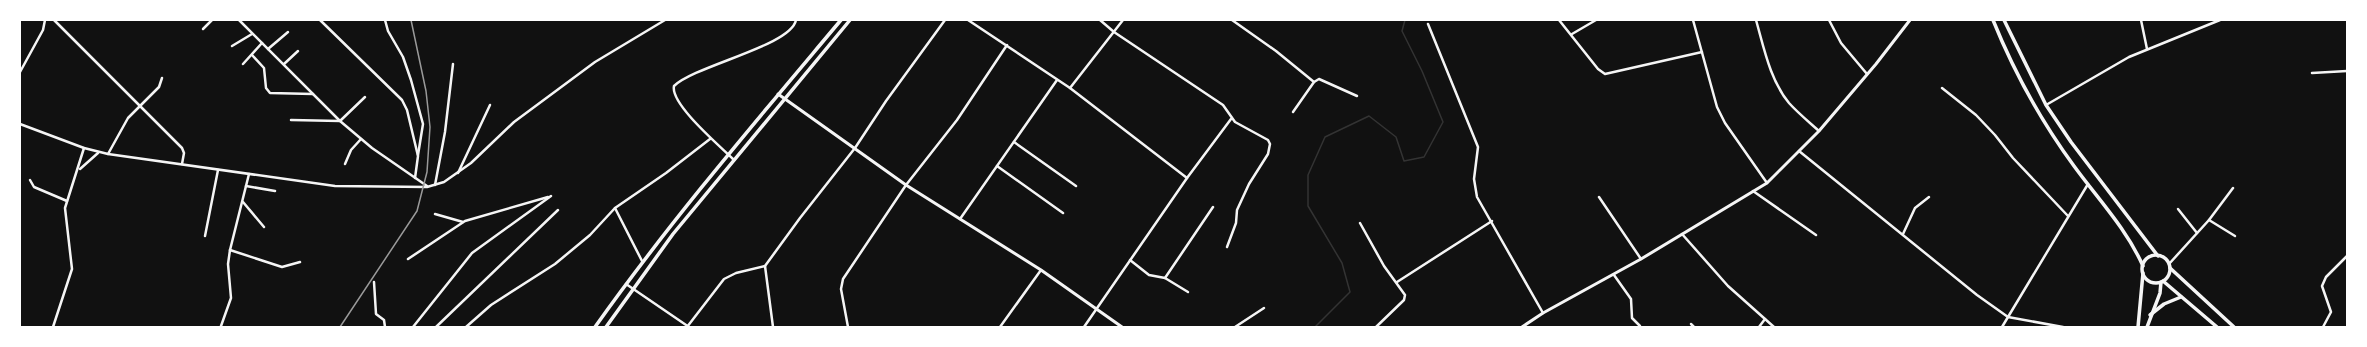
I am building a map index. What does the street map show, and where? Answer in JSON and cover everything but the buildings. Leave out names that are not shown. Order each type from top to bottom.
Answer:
[{"type":"main road","points":[[595,327],[642,261],[728,154],[841,20]]},
{"type":"main road","points":[[606,327],[673,234],[850,20]]},
{"type":"main road","points":[[1993,20],[2036,110],[2088,184],[2128,237],[2143,266],[2138,327]]},
{"type":"main road","points":[[2004,20],[2046,105],[2071,142],[2158,256]]},
{"type":"main road","points":[[2143,266],[2148,258],[2158,256],[2164,258],[2169,264],[2170,268],[2169,276],[2162,281],[2160,293],[2150,315],[2147,327]]},
{"type":"main road","points":[[2170,268],[2234,327]]},
{"type":"main road","points":[[2143,273],[2148,280],[2162,281],[2217,327]]},
{"type":"main road","points":[[2150,315],[2164,304],[2182,297]]},
{"type":"street","points":[[20,72],[46,20]]},
{"type":"street","points":[[54,20],[182,148],[184,153],[182,164]]},
{"type":"street","points":[[203,29],[212,20]]},
{"type":"street","points":[[239,20],[340,121],[427,187]]},
{"type":"street","points":[[320,20],[402,100],[407,110],[418,156]]},
{"type":"street","points":[[385,20],[388,31],[403,57],[423,124],[415,178]]},
{"type":"street","points":[[20,124],[84,148],[108,154],[335,186],[435,186],[458,173],[488,148],[514,122],[594,62],[665,20]]},
{"type":"street","points":[[733,160],[710,139],[675,96],[674,86],[710,66],[763,46],[787,32],[796,20]]},
{"type":"street","points":[[626,284],[688,327],[724,280],[736,274],[765,266],[800,218],[855,148],[886,101],[945,20]]},
{"type":"street","points":[[968,20],[1070,88],[1187,178]]},
{"type":"street","points":[[1100,20],[1114,32],[1223,105],[1227,109],[1231,119],[1268,140],[1270,148],[1237,210],[1236,223],[1227,248]]},
{"type":"street","points":[[1070,88],[1123,20]]},
{"type":"street","points":[[1232,20],[1276,51],[1314,82]]},
{"type":"street","points":[[1559,20],[1572,34],[1598,69],[1605,74],[1702,52]]},
{"type":"street","points":[[1572,34],[1596,20]]},
{"type":"street","points":[[1693,20],[1717,107],[1725,123],[1768,183]]},
{"type":"street","points":[[1756,20],[1764,48],[1779,88],[1790,104],[1819,131]]},
{"type":"street","points":[[1829,20],[1841,43],[1867,74]]},
{"type":"street","points":[[1522,327],[1544,313],[1614,275],[1753,190],[1768,183],[1819,131],[1910,20]]},
{"type":"street","points":[[2141,20],[2147,49]]},
{"type":"street","points":[[2046,105],[2147,49],[2220,20]]},
{"type":"street","points":[[1428,24],[1475,138],[1479,154],[1474,179],[1475,192],[1544,313]]},
{"type":"street","points":[[268,49],[288,32]]},
{"type":"street","points":[[232,46],[252,34]]},
{"type":"street","points":[[242,64],[262,43]]},
{"type":"street","points":[[848,327],[840,289],[843,279],[906,185],[957,120],[1007,46]]},
{"type":"street","points":[[284,64],[298,51]]},
{"type":"street","points":[[252,55],[264,68],[266,88],[270,93],[313,94]]},
{"type":"street","points":[[435,186],[445,132],[453,64]]},
{"type":"street","points":[[2312,73],[2347,71]]},
{"type":"street","points":[[108,154],[128,118],[159,87],[162,78]]},
{"type":"street","points":[[1293,112],[1314,82],[1321,79],[1357,96]]},
{"type":"street","points":[[960,220],[1057,80]]},
{"type":"street","points":[[1942,88],[1976,115],[1995,135],[2013,158],[2068,216]]},
{"type":"street","points":[[778,94],[906,185],[1041,270],[1122,327]]},
{"type":"street","points":[[291,120],[340,121],[364,97]]},
{"type":"street","points":[[458,173],[490,105]]},
{"type":"street","points":[[1084,327],[1187,178],[1231,119]]},
{"type":"street","points":[[345,164],[351,150],[361,138]]},
{"type":"street","points":[[466,327],[491,305],[566,255],[590,235],[615,208],[666,173],[710,139]]},
{"type":"street","points":[[1014,142],[1076,186]]},
{"type":"street","points":[[53,327],[72,269],[66,226],[67,201],[79,169],[84,148]]},
{"type":"street","points":[[1799,151],[1977,295],[2008,317],[2063,327]]},
{"type":"street","points":[[79,169],[98,152]]},
{"type":"street","points":[[997,166],[1063,213]]},
{"type":"street","points":[[205,236],[218,170]]},
{"type":"street","points":[[221,326],[231,298],[228,264],[230,250],[249,174]]},
{"type":"street","points":[[30,180],[34,188],[67,201]]},
{"type":"street","points":[[2002,327],[2088,184]]},
{"type":"street","points":[[246,186],[275,191]]},
{"type":"street","points":[[2169,264],[2209,220],[2234,188]]},
{"type":"street","points":[[1753,190],[1816,235]]},
{"type":"street","points":[[408,259],[463,222],[551,196],[472,253],[413,327]]},
{"type":"street","points":[[1599,197],[1641,259]]},
{"type":"street","points":[[1903,234],[1915,208],[1929,197]]},
{"type":"street","points":[[243,201],[264,228]]},
{"type":"street","points":[[1165,278],[1212,207]]},
{"type":"street","points":[[615,208],[642,261]]},
{"type":"street","points":[[2178,209],[2197,233]]},
{"type":"street","points":[[436,327],[558,210]]},
{"type":"street","points":[[435,214],[463,222]]},
{"type":"street","points":[[2209,220],[2235,236]]},
{"type":"street","points":[[1397,282],[1492,221]]},
{"type":"street","points":[[1360,223],[1384,266],[1404,291],[1404,300],[1376,327]]},
{"type":"street","points":[[1681,234],[1728,286],[1774,327]]},
{"type":"street","points":[[230,250],[282,267],[300,262]]},
{"type":"street","points":[[2323,327],[2330,318],[2331,312],[2322,286],[2326,277],[2347,256]]},
{"type":"street","points":[[1130,260],[1149,275],[1165,278],[1188,292]]},
{"type":"street","points":[[765,266],[773,327]]},
{"type":"street","points":[[1000,327],[1041,270]]},
{"type":"street","points":[[1614,275],[1631,298],[1632,318],[1640,326]]},
{"type":"street","points":[[374,282],[376,314],[384,320],[385,327]]},
{"type":"street","points":[[1235,327],[1264,308]]},
{"type":"street","points":[[1759,327],[1765,319]]},
{"type":"street","points":[[1691,324],[1694,327]]},
{"type":"waterway","points":[[1315,327],[1350,292],[1342,263],[1308,206],[1308,175],[1325,137],[1369,116],[1396,137],[1404,161],[1424,157],[1443,122],[1422,71],[1402,31],[1405,20]]},
{"type":"railway","points":[[340,327],[417,211],[427,172],[430,127],[426,91],[411,20]]}]
